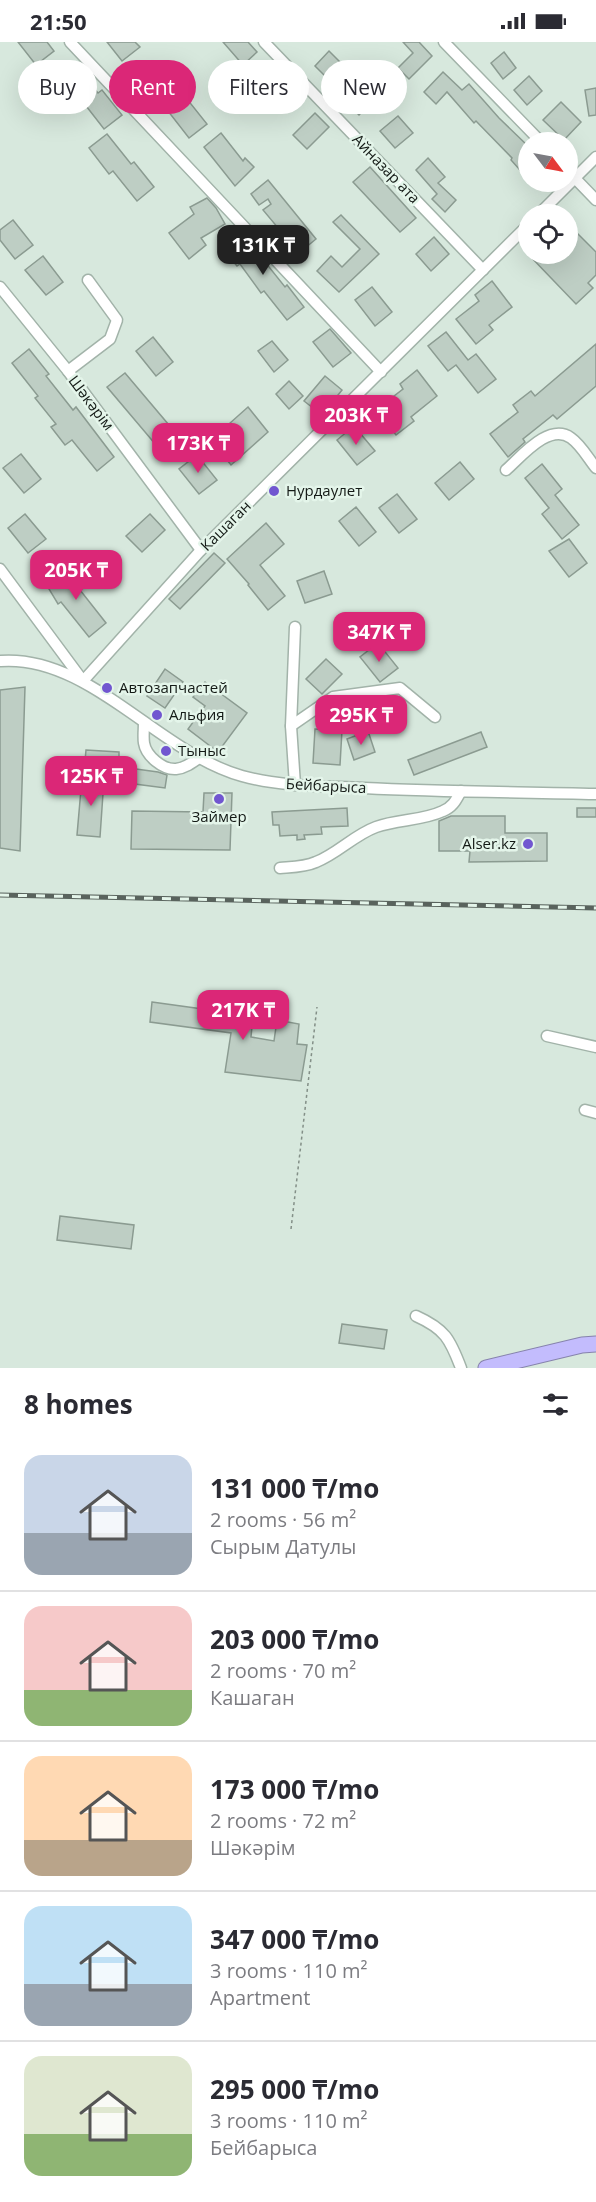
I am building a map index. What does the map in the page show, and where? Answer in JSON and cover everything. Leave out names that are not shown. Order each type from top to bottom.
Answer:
[{"type":"highway","points":[[486,1368],[522,1363],[596,1344]]},
{"type":"street","points":[[70,42],[381,372]]},
{"type":"street","name":"Айназар ата","points":[[264,42],[483,270]]},
{"type":"street","points":[[444,42],[531,132]]},
{"type":"street","points":[[578,170],[596,158]]},
{"type":"street","points":[[578,181],[596,200]]},
{"type":"street","points":[[547,204],[557,192]]},
{"type":"street","name":"Кашаган","points":[[83,681],[201,550],[518,235]]},
{"type":"street","points":[[68,371],[110,339],[117,320],[88,279]]},
{"type":"street","name":"Шәкәрім","points":[[0,287],[68,371],[201,550]]},
{"type":"street","points":[[506,470],[543,438],[558,434],[568,436],[576,443],[596,468]]},
{"type":"street","points":[[0,569],[83,681]]},
{"type":"street","points":[[295,627],[291,726],[295,785]]},
{"type":"street","points":[[0,661],[13,660],[47,667],[83,681]]},
{"type":"street","name":"Бейбарыса","points":[[83,681],[198,758],[242,776],[264,781],[295,785],[596,794]]},
{"type":"street","points":[[291,726],[333,697],[400,688],[435,717]]},
{"type":"street","points":[[144,723],[144,744],[149,754],[160,764],[174,769],[184,767],[198,758]]},
{"type":"street","points":[[280,868],[308,865],[319,861],[376,827],[443,812],[455,804],[461,791]]},
{"type":"street","points":[[547,1036],[596,1047]]},
{"type":"street","points":[[416,1316],[443,1332],[451,1342],[461,1368]]},
{"type":"path","points":[[291,1229],[317,1007]]},
{"type":"building","points":[[18,42],[47,42],[54,51],[42,60],[32,60]]},
{"type":"building","points":[[107,42],[135,42],[140,47],[121,60]]},
{"type":"building","points":[[223,42],[248,42],[257,52],[248,60],[239,60]]},
{"type":"building","points":[[403,42],[419,42],[432,56],[409,79],[406,60],[413,53]]},
{"type":"building","points":[[329,51],[338,60],[321,60],[321,72],[315,66]]},
{"type":"building","points":[[504,52],[516,68],[503,79],[491,63]]},
{"type":"building","points":[[443,72],[462,90],[469,84],[518,136],[518,168],[511,160],[512,158],[476,121],[474,123],[447,92],[436,104],[424,92]]},
{"type":"building","points":[[529,76],[542,91],[527,105],[514,90]]},
{"type":"building","points":[[596,88],[596,115],[589,116],[585,90]]},
{"type":"building","points":[[102,90],[109,99],[109,114],[122,115],[104,129],[92,114],[97,114],[97,92]]},
{"type":"building","points":[[561,102],[581,122],[572,132],[556,132],[543,120]]},
{"type":"building","points":[[196,110],[207,124],[189,138],[170,114],[196,114]]},
{"type":"building","points":[[315,113],[329,127],[307,149],[293,135]]},
{"type":"building","points":[[398,116],[413,133],[395,148],[380,131]]},
{"type":"building","points":[[221,133],[243,161],[245,158],[254,167],[235,186],[204,147]]},
{"type":"building","points":[[107,134],[131,164],[134,162],[154,187],[137,201],[113,171],[109,174],[89,148]]},
{"type":"building","points":[[428,158],[445,177],[438,183],[456,200],[445,212],[432,199],[437,194],[416,170]]},
{"type":"building","points":[[370,167],[416,218],[400,232],[353,182]]},
{"type":"building","points":[[268,180],[316,239],[299,253],[263,210],[271,204],[268,199],[259,205],[251,194]]},
{"type":"building","points":[[207,198],[225,224],[201,238],[206,245],[189,259],[169,233],[194,214],[190,207]]},
{"type":"building","points":[[341,215],[379,254],[339,292],[317,271],[331,256],[342,267],[360,249],[333,222]]},
{"type":"building","points":[[13,220],[33,245],[15,259],[0,240],[0,230]]},
{"type":"building","points":[[237,233],[259,258],[261,257],[285,287],[287,285],[304,307],[287,320],[264,291],[261,293],[240,264],[237,266],[221,247]]},
{"type":"building","points":[[578,234],[596,252],[596,275],[588,283],[593,288],[576,304],[538,264],[578,264]]},
{"type":"building","points":[[434,237],[449,254],[431,271],[416,254]]},
{"type":"building","points":[[43,256],[63,282],[46,295],[25,270]]},
{"type":"building","points":[[492,281],[512,307],[489,325],[493,330],[476,344],[456,319],[479,301],[475,295]]},
{"type":"building","points":[[372,287],[392,312],[375,326],[355,300]]},
{"type":"building","points":[[330,329],[351,353],[333,367],[313,342]]},
{"type":"building","points":[[446,332],[468,360],[476,354],[496,379],[478,393],[456,365],[448,371],[428,346]]},
{"type":"building","points":[[153,337],[173,362],[156,376],[136,351]]},
{"type":"building","points":[[272,341],[288,360],[274,372],[258,351]]},
{"type":"building","points":[[596,344],[596,386],[557,419],[553,415],[523,439],[525,442],[508,457],[490,434],[518,412],[513,405],[531,391],[535,396]]},
{"type":"building","points":[[29,349],[49,374],[46,376],[73,410],[76,407],[114,457],[97,471],[72,440],[65,445],[51,427],[56,424],[35,398],[38,396],[12,363]]},
{"type":"building","points":[[417,370],[437,396],[411,417],[414,421],[396,435],[376,410],[403,389],[400,384]]},
{"type":"building","points":[[125,373],[174,431],[156,445],[107,387]]},
{"type":"building","points":[[325,376],[342,390],[322,415],[304,401]]},
{"type":"building","points":[[289,381],[303,396],[289,409],[276,394]]},
{"type":"building","points":[[248,407],[268,432],[231,465],[211,440]]},
{"type":"building","points":[[354,426],[375,451],[357,465],[337,440]]},
{"type":"building","points":[[21,454],[41,479],[24,493],[3,468]]},
{"type":"building","points":[[197,455],[217,480],[199,494],[179,469]]},
{"type":"building","points":[[460,462],[474,479],[449,500],[435,483]]},
{"type":"building","points":[[542,464],[562,489],[555,495],[579,525],[562,539],[542,514],[549,508],[525,478]]},
{"type":"building","points":[[397,494],[417,519],[399,533],[379,508]]},
{"type":"building","points":[[356,507],[376,532],[359,546],[339,521]]},
{"type":"building","points":[[25,514],[46,539],[28,553],[8,528]]},
{"type":"building","points":[[150,514],[165,530],[142,552],[126,536]]},
{"type":"building","points":[[266,523],[284,544],[260,565],[285,596],[268,610],[227,559]]},
{"type":"building","points":[[569,539],[587,563],[569,577],[549,551]]},
{"type":"building","points":[[214,553],[225,563],[180,609],[169,599]]},
{"type":"building","points":[[74,568],[85,587],[80,590],[106,623],[89,637],[61,602],[58,604],[46,584]]},
{"type":"building","points":[[324,571],[332,594],[305,603],[297,581]]},
{"type":"building","points":[[378,643],[398,668],[380,682],[360,657]]},
{"type":"building","points":[[326,659],[342,674],[322,694],[306,679]]},
{"type":"building","points":[[165,669],[183,682],[165,708],[147,696]]},
{"type":"building","points":[[205,682],[247,713],[218,752],[188,729],[205,706],[193,697]]},
{"type":"building","points":[[25,687],[20,851],[0,848],[0,690]]},
{"type":"building","points":[[387,697],[403,717],[386,731],[366,706],[375,699]]},
{"type":"building","points":[[315,729],[342,730],[340,765],[313,763]]},
{"type":"building","points":[[368,731],[375,752],[354,760],[347,739]]},
{"type":"building","points":[[481,732],[487,747],[414,775],[408,760]]},
{"type":"building","points":[[86,750],[119,752],[119,763],[85,761]]},
{"type":"building","points":[[136,769],[167,775],[165,788],[135,784]]},
{"type":"building","points":[[82,778],[104,779],[100,837],[77,835]]},
{"type":"building","points":[[204,793],[232,793],[230,850],[131,849],[132,811],[203,812]]},
{"type":"building","points":[[347,808],[348,826],[321,827],[322,834],[304,835],[305,839],[297,840],[297,835],[280,836],[279,825],[273,825],[272,812]]},
{"type":"building","points":[[577,808],[596,808],[596,817],[577,817]]},
{"type":"building","points":[[451,816],[505,816],[505,833],[547,833],[547,861],[469,862],[470,851],[439,851],[439,821]]},
{"type":"building","points":[[152,1002],[253,1016],[251,1037],[274,1041],[277,1020],[299,1024],[297,1044],[307,1045],[301,1081],[225,1072],[231,1033],[150,1022]]},
{"type":"building","points":[[60,1216],[134,1225],[131,1249],[57,1240]]},
{"type":"building","points":[[342,1324],[387,1330],[384,1349],[339,1343]]},
{"type":"railway","points":[[0,895],[596,908]]},
{"type":"place","name":"Нурдаулет","points":[[274,491]]},
{"type":"place","name":"Автозапчастей","points":[[107,688]]},
{"type":"place","name":"Альфия","points":[[157,715]]},
{"type":"place","name":"Тыныс","points":[[166,751]]},
{"type":"place","name":"Займер","points":[[219,799]]},
{"type":"place","name":"Alser.kz","points":[[528,844]]}]
